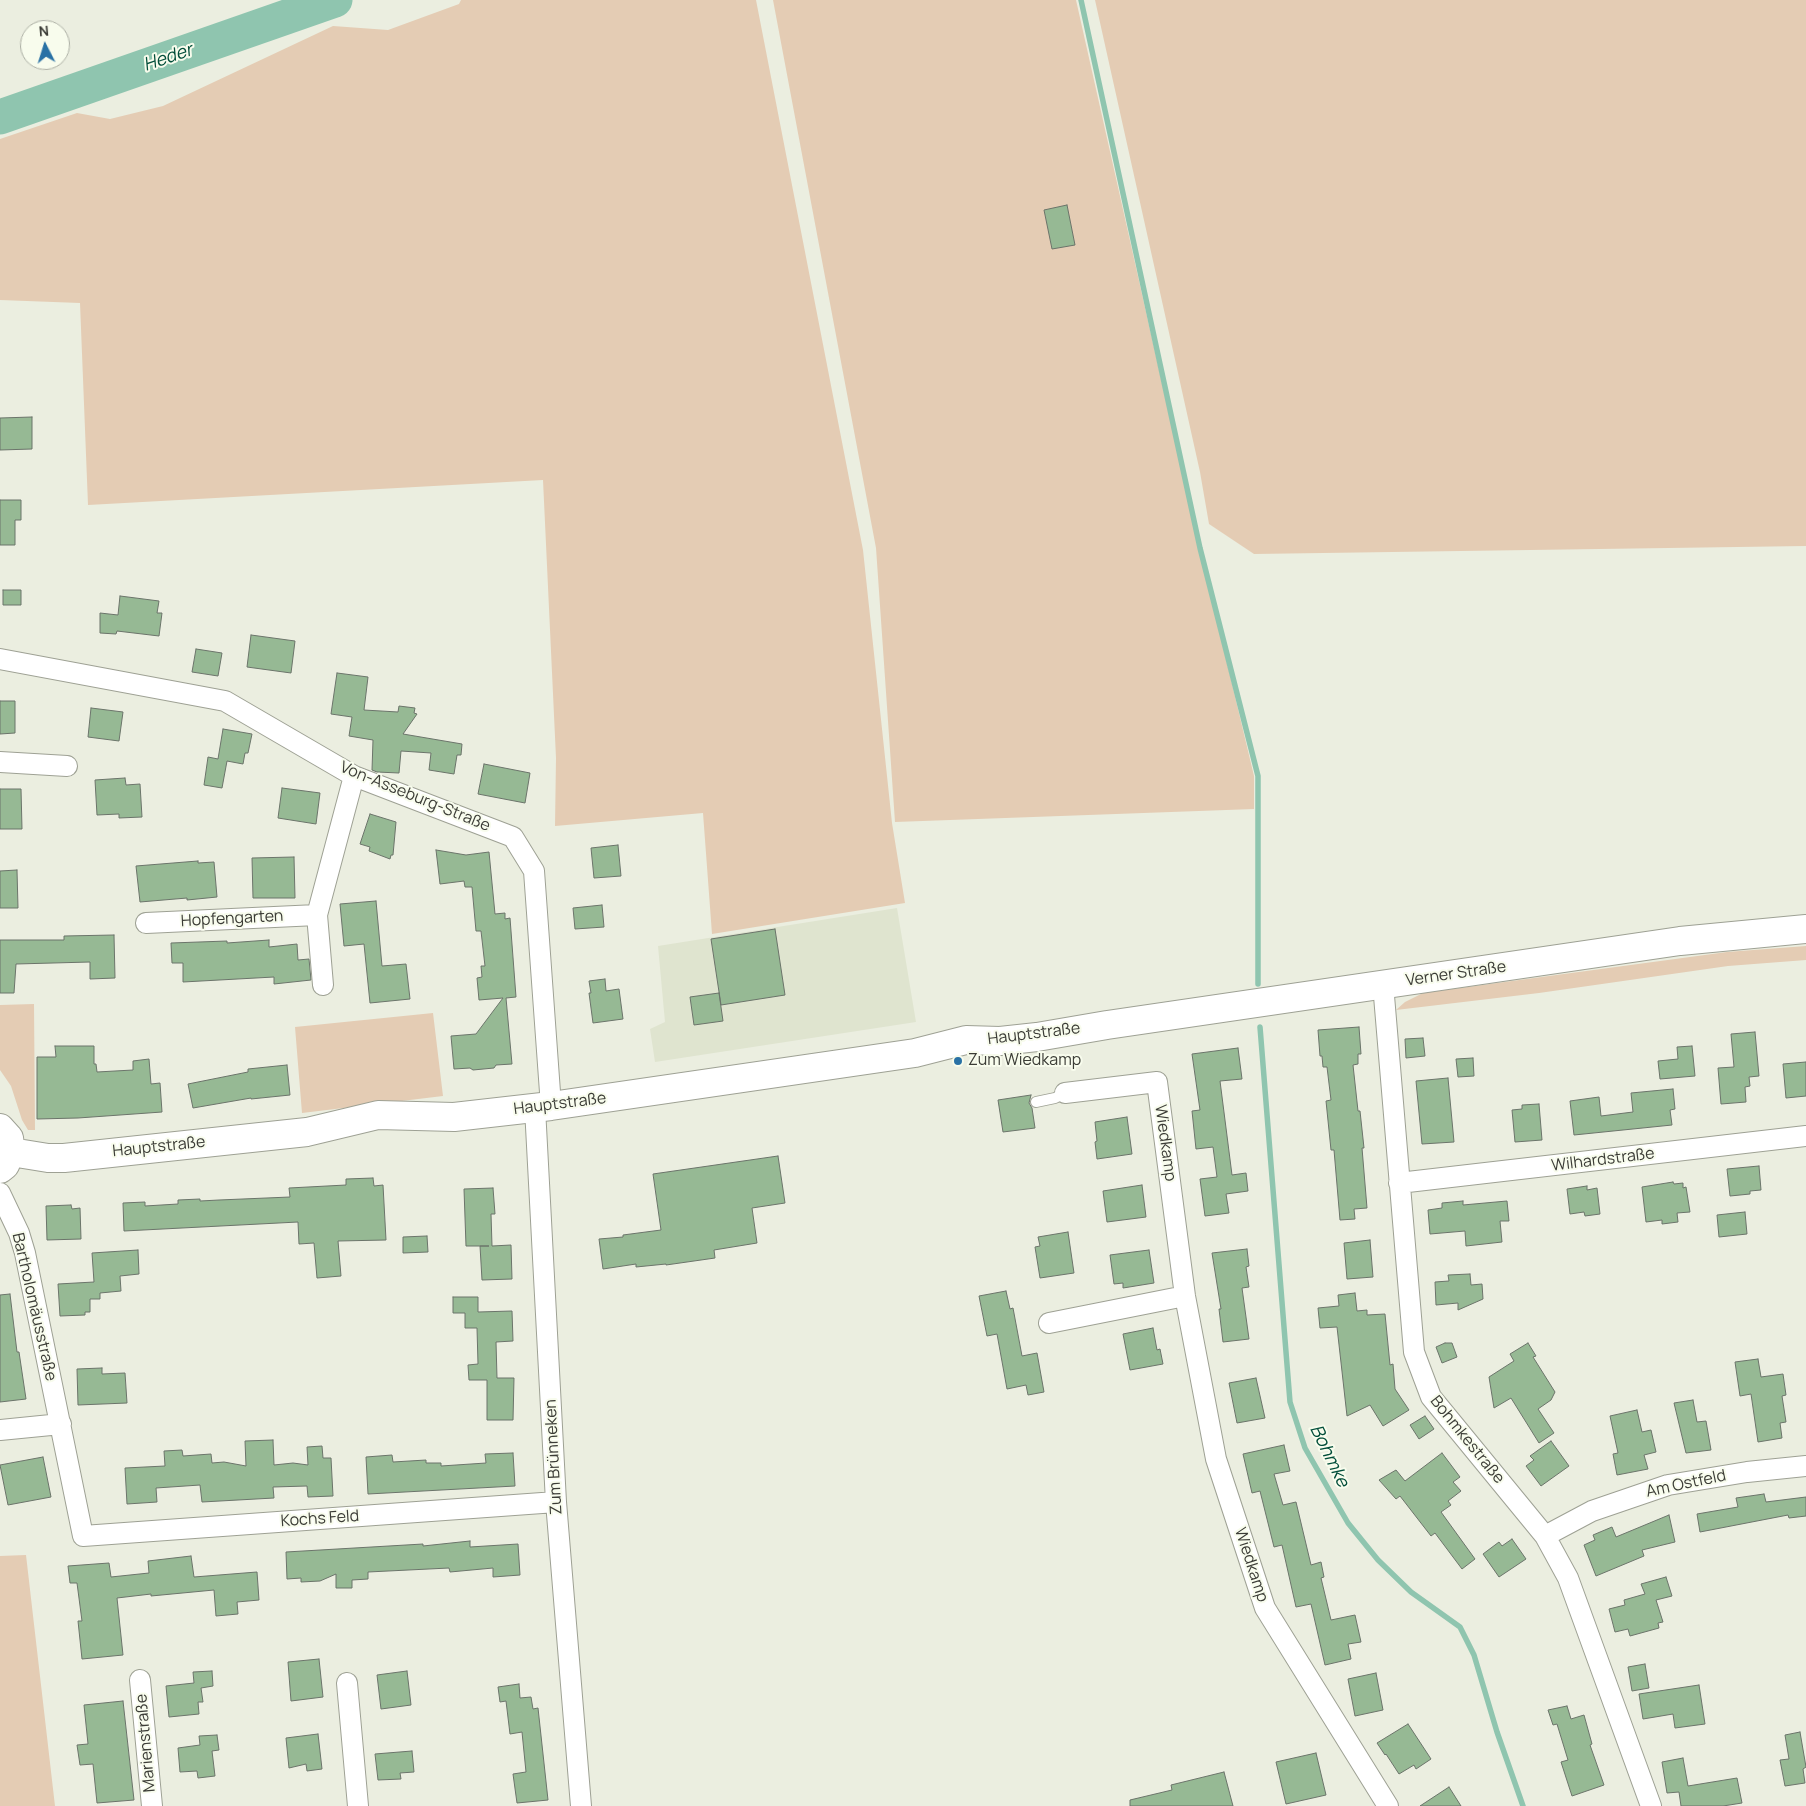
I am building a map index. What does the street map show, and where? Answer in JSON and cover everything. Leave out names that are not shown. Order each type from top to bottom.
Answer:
[{"type":"main road","name":"Verner Straße","points":[[1106,1025],[1680,942],[1806,929]]},
{"type":"main road","name":"Hauptstraße","points":[[4,1150],[48,1158],[64,1158],[307,1132],[378,1115],[454,1117],[543,1107],[915,1054],[966,1040],[1000,1042],[1106,1025]]},
{"type":"street","name":"Von-Asseburg-Straße","points":[[0,659],[225,701],[354,776],[513,837],[534,871],[543,1107]]},
{"type":"street","points":[[0,762],[67,766]]},
{"type":"street","points":[[323,985],[317,915],[354,776]]},
{"type":"street","name":"Hopfengarten","points":[[146,923],[317,915]]},
{"type":"street","name":"Bohmkestraße","points":[[1383,984],[1414,1352],[1431,1397],[1545,1536],[1568,1578],[1651,1806]]},
{"type":"street","name":"Wiedkamp","points":[[1066,1093],[1157,1082],[1185,1296],[1216,1459],[1265,1608],[1388,1806]]},
{"type":"street","name":"Zum Brünneken","points":[[543,1107],[556,1502],[581,1806]]},
{"type":"street","name":"Wilhardstraße","points":[[1399,1183],[1806,1136]]},
{"type":"street","name":"Bartholomäusstraße","points":[[0,1193],[19,1233],[25,1253],[83,1536]]},
{"type":"street","points":[[1049,1323],[1185,1296]]},
{"type":"street","points":[[0,1430],[61,1424]]},
{"type":"street","name":"Am Ostfeld","points":[[1545,1536],[1592,1511],[1668,1485],[1747,1472],[1806,1466]]},
{"type":"street","name":"Kochs Feld","points":[[83,1536],[556,1502]]},
{"type":"street","name":"Marienstraße","points":[[140,1680],[152,1806]]},
{"type":"street","points":[[347,1683],[358,1806]]},
{"type":"lane","points":[[1036,1102],[1055,1098],[1066,1093]]},
{"type":"shaded area","points":[[461,0],[756,0],[863,550],[892,823],[905,903],[712,934],[703,813],[555,826],[556,758],[543,480],[88,505],[80,303],[0,300],[0,139],[77,113],[110,119],[163,106],[333,26],[388,30],[459,4]]},
{"type":"shaded area","points":[[773,0],[1076,0],[1190,508],[1254,776],[1254,809],[895,822],[876,548]]},
{"type":"shaded area","points":[[1095,0],[1806,0],[1806,546],[1254,554],[1209,524],[1200,472]]},
{"type":"shaded area","points":[[897,908],[916,1022],[655,1062],[650,1029],[665,1022],[658,946]]},
{"type":"shaded area","points":[[1806,946],[1806,960],[1728,966],[1539,993],[1396,1010],[1405,1002],[1423,993],[1727,952]]},
{"type":"shaded area","points":[[34,1004],[35,1130],[28,1130],[22,1120],[11,1086],[0,1070],[0,1005]]},
{"type":"shaded area","points":[[433,1013],[443,1096],[302,1113],[295,1027]]},
{"type":"shaded area","points":[[26,1555],[55,1806],[0,1806],[0,1556]]},
{"type":"building","points":[[1067,205],[1075,245],[1052,249],[1044,210]]},
{"type":"building","points":[[32,417],[32,449],[0,450],[0,418]]},
{"type":"building","points":[[0,500],[21,500],[21,520],[15,520],[15,545],[0,545]]},
{"type":"building","points":[[3,590],[21,590],[21,605],[3,605]]},
{"type":"building","points":[[120,596],[159,601],[157,613],[162,613],[159,636],[117,631],[116,634],[100,633],[100,613],[118,615]]},
{"type":"building","points":[[251,635],[295,641],[291,673],[247,667]]},
{"type":"building","points":[[196,649],[222,653],[218,676],[192,672]]},
{"type":"building","points":[[337,673],[368,677],[364,710],[398,712],[399,706],[415,708],[414,713],[417,714],[403,734],[462,744],[461,755],[457,755],[454,774],[429,770],[431,753],[401,751],[399,773],[372,770],[373,740],[349,736],[352,717],[331,714]]},
{"type":"building","points":[[0,701],[15,701],[15,733],[0,734]]},
{"type":"building","points":[[91,708],[123,712],[119,741],[88,737]]},
{"type":"building","points":[[223,729],[252,734],[248,753],[245,753],[243,764],[227,761],[222,788],[204,785],[208,757],[218,759]]},
{"type":"building","points":[[484,764],[530,773],[525,803],[478,794]]},
{"type":"building","points":[[125,778],[126,785],[140,784],[142,817],[119,818],[119,814],[97,815],[95,780]]},
{"type":"building","points":[[282,788],[320,793],[316,824],[278,818]]},
{"type":"building","points":[[0,789],[21,789],[22,829],[0,829]]},
{"type":"building","points":[[370,814],[396,822],[393,855],[391,855],[390,859],[369,851],[370,847],[360,844]]},
{"type":"building","points":[[618,845],[621,876],[594,878],[591,848]]},
{"type":"building","points":[[436,850],[466,855],[489,852],[495,914],[505,913],[505,919],[510,918],[516,997],[506,998],[512,1064],[473,1070],[470,1068],[454,1069],[451,1036],[476,1034],[503,998],[479,1000],[477,978],[482,977],[481,966],[485,966],[481,931],[476,931],[472,887],[465,887],[464,881],[440,884]]},
{"type":"building","points":[[294,857],[295,898],[253,898],[252,858]]},
{"type":"building","points":[[198,861],[198,863],[214,862],[217,897],[140,902],[136,866]]},
{"type":"building","points":[[17,870],[18,908],[0,908],[0,871]]},
{"type":"building","points":[[376,901],[382,966],[406,964],[410,999],[370,1003],[364,944],[344,946],[340,904]]},
{"type":"building","points":[[602,905],[604,927],[575,929],[573,908]]},
{"type":"building","points":[[775,929],[785,995],[721,1005],[711,939]]},
{"type":"building","points":[[114,935],[115,978],[90,979],[90,962],[16,964],[14,993],[0,993],[0,940],[64,940],[64,936]]},
{"type":"building","points":[[269,940],[269,947],[297,944],[298,960],[309,959],[311,980],[274,984],[274,977],[183,982],[183,963],[172,963],[171,943],[227,941],[227,943]]},
{"type":"building","points":[[605,979],[606,991],[619,989],[623,1019],[593,1023],[589,981]]},
{"type":"building","points":[[719,993],[723,1021],[694,1025],[690,997]]},
{"type":"building","points":[[1359,1027],[1361,1054],[1358,1054],[1358,1064],[1353,1065],[1364,1148],[1362,1148],[1367,1208],[1354,1209],[1355,1219],[1340,1220],[1334,1150],[1331,1150],[1326,1101],[1331,1100],[1327,1067],[1323,1067],[1322,1056],[1320,1056],[1318,1030]]},
{"type":"building","points":[[1755,1032],[1759,1076],[1749,1077],[1750,1086],[1745,1087],[1746,1102],[1721,1104],[1718,1068],[1734,1067],[1731,1034]]},
{"type":"building","points":[[1423,1038],[1425,1056],[1406,1058],[1405,1039]]},
{"type":"building","points":[[55,1046],[94,1046],[94,1064],[96,1064],[97,1072],[133,1070],[133,1061],[149,1059],[151,1084],[160,1083],[162,1112],[37,1119],[37,1057],[56,1057]]},
{"type":"building","points":[[1692,1046],[1695,1076],[1660,1079],[1658,1061],[1678,1059],[1677,1047]]},
{"type":"building","points":[[1238,1048],[1242,1079],[1220,1081],[1232,1175],[1246,1173],[1248,1191],[1226,1194],[1229,1213],[1205,1216],[1200,1179],[1217,1177],[1213,1147],[1196,1149],[1192,1111],[1200,1110],[1192,1054]]},
{"type":"building","points":[[1473,1058],[1474,1076],[1458,1077],[1456,1059]]},
{"type":"building","points":[[1806,1062],[1806,1096],[1786,1098],[1783,1064]]},
{"type":"building","points":[[287,1065],[290,1095],[251,1098],[193,1108],[188,1084],[248,1072],[248,1069]]},
{"type":"building","points":[[1448,1078],[1454,1142],[1422,1144],[1416,1081]]},
{"type":"building","points":[[1673,1089],[1675,1109],[1670,1110],[1672,1125],[1574,1135],[1570,1101],[1599,1097],[1601,1116],[1633,1112],[1631,1093]]},
{"type":"building","points":[[1031,1095],[1029,1103],[1032,1108],[1035,1128],[1003,1132],[998,1100]]},
{"type":"building","points":[[1539,1104],[1542,1140],[1515,1142],[1512,1110],[1522,1109],[1522,1105]]},
{"type":"building","points":[[1127,1117],[1132,1154],[1097,1159],[1095,1122]]},
{"type":"building","points":[[778,1156],[785,1203],[752,1208],[757,1243],[714,1250],[715,1258],[666,1265],[636,1267],[636,1264],[603,1269],[599,1239],[661,1230],[653,1174]]},
{"type":"building","points":[[1759,1166],[1761,1190],[1750,1191],[1750,1194],[1730,1196],[1727,1169]]},
{"type":"building","points":[[373,1178],[374,1186],[383,1185],[386,1240],[338,1241],[341,1276],[317,1278],[314,1243],[299,1244],[298,1222],[124,1231],[123,1203],[145,1202],[145,1206],[178,1204],[178,1200],[200,1199],[200,1201],[290,1197],[289,1188],[346,1185],[346,1179]]},
{"type":"building","points":[[1673,1182],[1674,1184],[1683,1183],[1683,1188],[1686,1187],[1690,1212],[1677,1213],[1678,1222],[1662,1224],[1662,1220],[1646,1222],[1642,1187]]},
{"type":"building","points":[[1142,1185],[1146,1217],[1107,1222],[1103,1191]]},
{"type":"building","points":[[1587,1186],[1587,1190],[1597,1188],[1600,1214],[1585,1216],[1584,1212],[1570,1214],[1567,1189]]},
{"type":"building","points":[[493,1188],[495,1214],[491,1214],[492,1246],[511,1245],[512,1279],[482,1280],[480,1246],[466,1246],[464,1189]]},
{"type":"building","points":[[1463,1201],[1463,1205],[1507,1201],[1509,1221],[1500,1221],[1502,1242],[1466,1246],[1465,1231],[1430,1234],[1428,1210],[1442,1208],[1442,1203]]},
{"type":"building","points":[[71,1205],[72,1209],[80,1208],[81,1239],[47,1240],[46,1206]]},
{"type":"building","points":[[1745,1212],[1747,1234],[1719,1237],[1717,1215]]},
{"type":"building","points":[[1068,1232],[1074,1273],[1040,1278],[1035,1247],[1040,1246],[1038,1237]]},
{"type":"building","points":[[427,1236],[428,1252],[403,1253],[403,1237]]},
{"type":"building","points":[[1370,1240],[1373,1277],[1347,1279],[1344,1243]]},
{"type":"building","points":[[1247,1249],[1249,1266],[1246,1267],[1249,1287],[1242,1288],[1249,1339],[1223,1342],[1219,1309],[1221,1309],[1212,1253]]},
{"type":"building","points":[[138,1250],[139,1274],[120,1276],[121,1291],[100,1293],[100,1299],[90,1299],[90,1312],[85,1312],[85,1315],[60,1316],[58,1284],[94,1282],[92,1253]]},
{"type":"building","points":[[1149,1250],[1154,1283],[1123,1288],[1123,1283],[1114,1284],[1110,1255]]},
{"type":"building","points":[[1470,1274],[1471,1285],[1482,1284],[1483,1299],[1458,1310],[1458,1303],[1436,1305],[1435,1282],[1449,1281],[1448,1275]]},
{"type":"building","points":[[1006,1291],[1010,1309],[1013,1308],[1022,1356],[1037,1353],[1044,1392],[1028,1395],[1026,1385],[1007,1389],[997,1334],[987,1336],[979,1296]]},
{"type":"building","points":[[1355,1293],[1357,1311],[1367,1310],[1367,1315],[1385,1314],[1390,1365],[1393,1364],[1395,1389],[1409,1410],[1383,1426],[1370,1405],[1347,1416],[1337,1327],[1320,1328],[1318,1308],[1339,1306],[1338,1295]]},
{"type":"building","points":[[10,1294],[17,1352],[19,1352],[26,1399],[0,1402],[0,1295]]},
{"type":"building","points":[[453,1297],[478,1297],[478,1312],[512,1311],[513,1341],[496,1342],[497,1378],[514,1378],[513,1420],[487,1420],[487,1380],[469,1380],[468,1365],[478,1364],[477,1328],[465,1328],[465,1313],[453,1313]]},
{"type":"building","points":[[1153,1328],[1157,1350],[1160,1349],[1163,1364],[1130,1370],[1123,1334]]},
{"type":"building","points":[[1445,1343],[1452,1343],[1457,1357],[1442,1363],[1436,1347]]},
{"type":"building","points":[[1528,1343],[1536,1356],[1533,1357],[1555,1392],[1551,1400],[1538,1409],[1554,1433],[1539,1443],[1511,1398],[1494,1408],[1489,1377],[1514,1361],[1510,1354]]},
{"type":"building","points":[[1758,1359],[1761,1377],[1783,1374],[1786,1395],[1782,1396],[1786,1422],[1780,1423],[1782,1438],[1758,1442],[1751,1394],[1740,1396],[1735,1362]]},
{"type":"building","points":[[102,1368],[102,1374],[125,1373],[127,1403],[78,1405],[77,1369]]},
{"type":"building","points":[[1256,1378],[1265,1418],[1237,1423],[1229,1383]]},
{"type":"building","points":[[1693,1400],[1697,1422],[1706,1421],[1711,1450],[1686,1453],[1674,1403]]},
{"type":"building","points":[[1637,1410],[1642,1432],[1651,1430],[1656,1452],[1644,1455],[1648,1469],[1617,1475],[1613,1454],[1618,1453],[1610,1416]]},
{"type":"building","points":[[1425,1416],[1434,1429],[1419,1439],[1410,1425]]},
{"type":"building","points":[[273,1440],[274,1465],[293,1463],[308,1465],[307,1447],[322,1446],[323,1458],[331,1458],[333,1496],[308,1497],[307,1486],[273,1487],[274,1498],[202,1502],[200,1485],[156,1488],[157,1502],[127,1504],[125,1468],[165,1466],[164,1451],[182,1450],[183,1456],[211,1454],[212,1463],[224,1462],[246,1466],[245,1441]]},
{"type":"building","points":[[1551,1441],[1569,1466],[1541,1486],[1526,1466],[1534,1460],[1530,1456]]},
{"type":"building","points":[[1284,1445],[1290,1471],[1274,1474],[1283,1505],[1296,1502],[1311,1565],[1321,1562],[1324,1577],[1321,1578],[1331,1620],[1355,1615],[1361,1642],[1348,1644],[1351,1659],[1325,1665],[1311,1604],[1296,1607],[1282,1545],[1274,1547],[1260,1491],[1252,1493],[1243,1454]]},
{"type":"building","points":[[513,1453],[515,1486],[368,1494],[366,1457],[392,1455],[393,1462],[426,1460],[426,1463],[441,1463],[441,1466],[486,1463],[485,1454]]},
{"type":"building","points":[[1442,1453],[1460,1477],[1453,1482],[1461,1491],[1448,1501],[1451,1505],[1441,1512],[1475,1559],[1462,1569],[1435,1533],[1431,1536],[1400,1496],[1396,1499],[1379,1480],[1396,1470],[1405,1481]]},
{"type":"building","points":[[43,1457],[51,1497],[8,1505],[0,1465]]},
{"type":"building","points":[[1764,1494],[1766,1502],[1806,1497],[1806,1516],[1789,1518],[1788,1515],[1700,1532],[1697,1514],[1738,1507],[1736,1498]]},
{"type":"building","points":[[1669,1515],[1675,1542],[1642,1550],[1644,1556],[1596,1576],[1584,1545],[1595,1540],[1593,1535],[1612,1527],[1616,1537]]},
{"type":"building","points":[[1512,1539],[1526,1559],[1499,1577],[1483,1554],[1499,1542],[1502,1546]]},
{"type":"building","points":[[470,1541],[470,1547],[518,1544],[520,1575],[493,1577],[493,1568],[450,1572],[449,1568],[368,1572],[368,1579],[352,1580],[352,1588],[336,1588],[336,1574],[320,1581],[301,1582],[301,1578],[287,1579],[286,1552],[423,1544],[423,1546]]},
{"type":"building","points":[[191,1556],[194,1577],[257,1572],[259,1600],[237,1602],[238,1614],[216,1616],[214,1590],[117,1598],[123,1655],[82,1659],[78,1621],[82,1621],[77,1583],[70,1583],[68,1566],[109,1563],[111,1577],[149,1573],[148,1561]]},
{"type":"building","points":[[1666,1577],[1672,1596],[1656,1600],[1663,1622],[1658,1623],[1659,1628],[1630,1636],[1628,1629],[1615,1632],[1609,1609],[1625,1605],[1624,1600],[1645,1594],[1641,1584]]},
{"type":"building","points":[[319,1659],[323,1697],[291,1701],[288,1662]]},
{"type":"building","points":[[1645,1664],[1649,1688],[1632,1691],[1628,1667]]},
{"type":"building","points":[[212,1671],[213,1686],[201,1688],[203,1702],[198,1702],[199,1714],[169,1717],[166,1686],[194,1683],[193,1672]]},
{"type":"building","points":[[407,1671],[411,1705],[381,1709],[377,1675]]},
{"type":"building","points":[[1376,1673],[1383,1710],[1355,1716],[1348,1679]]},
{"type":"building","points":[[519,1684],[520,1698],[531,1697],[533,1709],[538,1708],[548,1800],[517,1803],[513,1774],[526,1772],[522,1732],[510,1734],[506,1701],[500,1702],[498,1687]]},
{"type":"building","points":[[1699,1685],[1705,1724],[1675,1728],[1673,1714],[1643,1719],[1639,1694]]},
{"type":"building","points":[[123,1701],[134,1800],[97,1803],[93,1764],[80,1765],[77,1745],[88,1744],[84,1705]]},
{"type":"building","points":[[1567,1706],[1571,1719],[1584,1715],[1592,1744],[1590,1745],[1604,1785],[1572,1796],[1561,1762],[1568,1760],[1557,1724],[1553,1725],[1548,1710]]},
{"type":"building","points":[[1408,1724],[1431,1759],[1416,1769],[1414,1765],[1399,1774],[1377,1743]]},
{"type":"building","points":[[1800,1732],[1806,1767],[1803,1769],[1805,1783],[1785,1786],[1780,1760],[1789,1759],[1785,1735]]},
{"type":"building","points":[[318,1734],[322,1769],[307,1771],[306,1764],[289,1768],[286,1738]]},
{"type":"building","points":[[217,1735],[219,1750],[212,1751],[215,1776],[198,1778],[197,1771],[180,1772],[178,1748],[200,1745],[199,1736]]},
{"type":"building","points":[[412,1751],[414,1772],[400,1773],[401,1779],[378,1780],[375,1754]]},
{"type":"building","points":[[1316,1753],[1326,1795],[1286,1804],[1276,1762]]},
{"type":"building","points":[[1683,1758],[1688,1786],[1737,1778],[1742,1803],[1723,1806],[1681,1806],[1679,1792],[1667,1793],[1662,1762]]},
{"type":"building","points":[[1224,1772],[1233,1806],[1130,1806],[1130,1800],[1172,1790],[1171,1785]]},
{"type":"building","points":[[1449,1787],[1461,1806],[1420,1806]]},
{"type":"waterway","name":"Heder","points":[[0,117],[335,0]]},
{"type":"waterway","points":[[1081,0],[1200,548],[1258,776],[1258,984]]},
{"type":"waterway","name":"Bohmke","points":[[1260,1027],[1290,1402],[1305,1448],[1348,1523],[1378,1560],[1411,1592],[1460,1627],[1474,1655],[1497,1732],[1523,1806]]},
{"type":"place","name":"Zum Wiedkamp","points":[[958,1061]]}]
